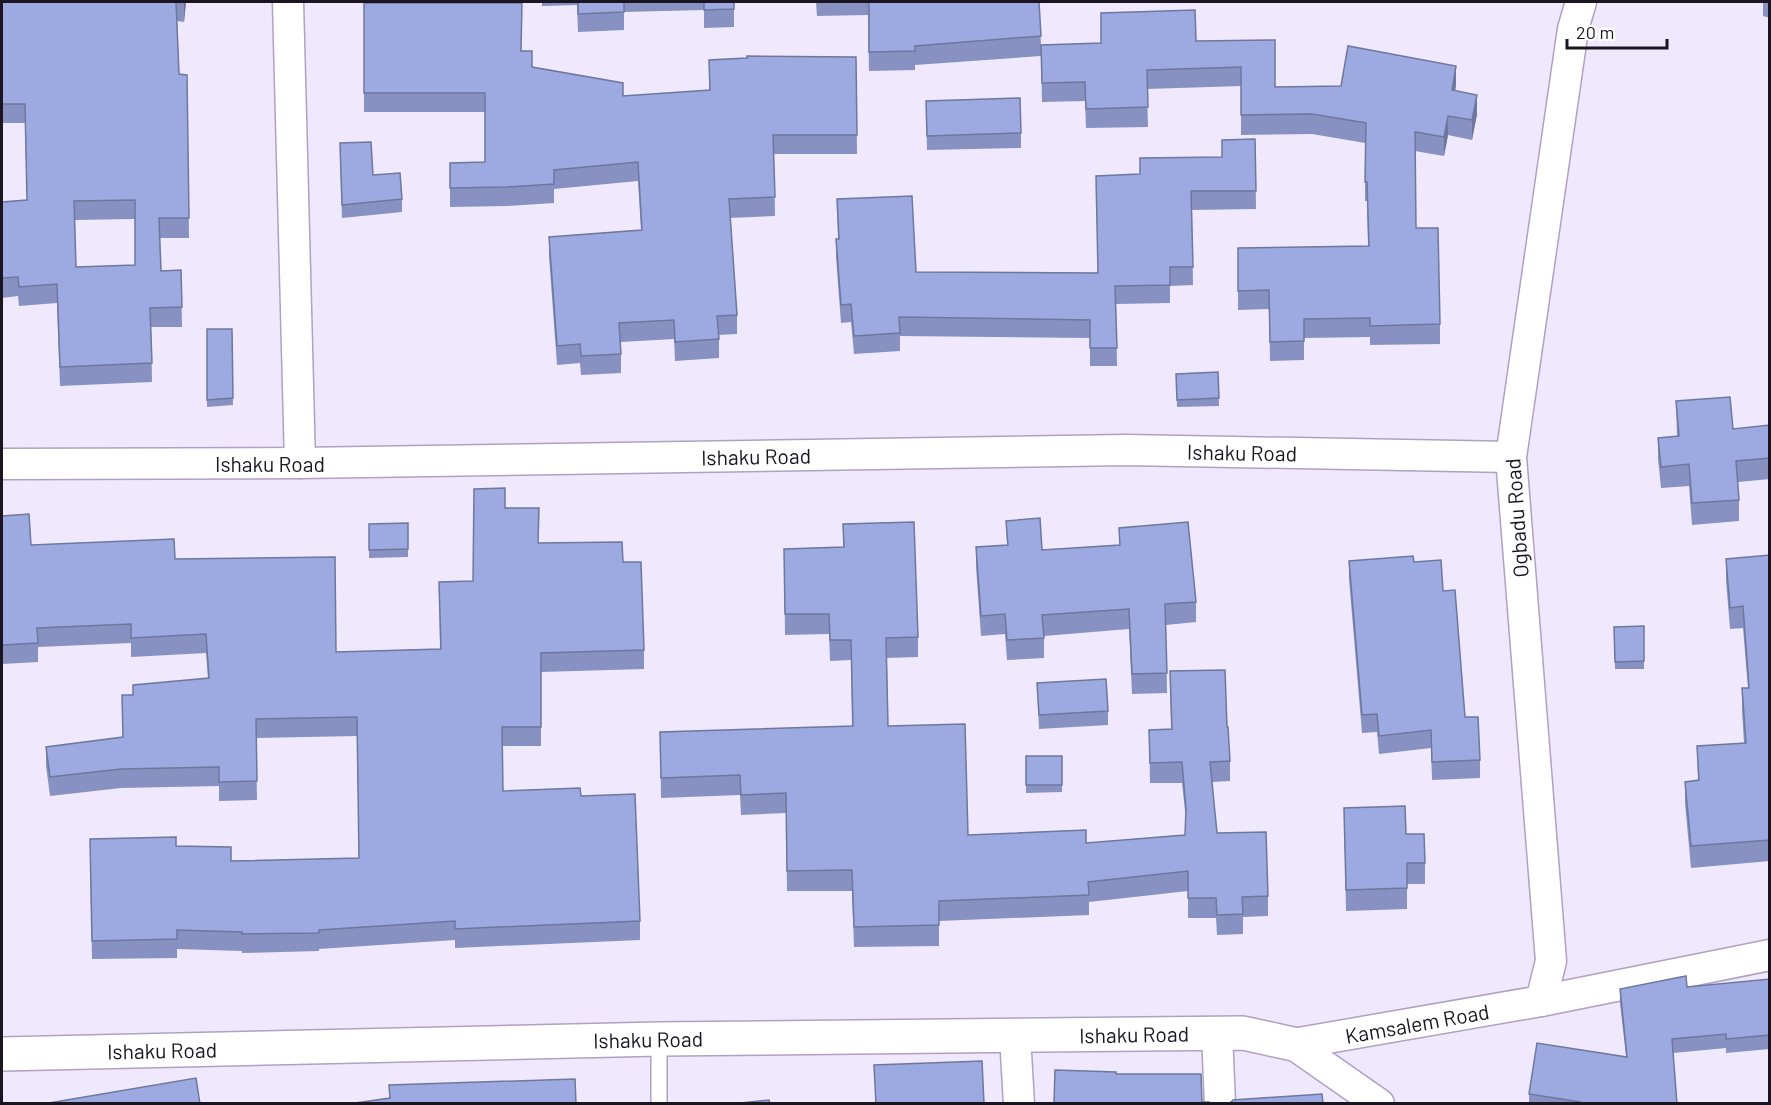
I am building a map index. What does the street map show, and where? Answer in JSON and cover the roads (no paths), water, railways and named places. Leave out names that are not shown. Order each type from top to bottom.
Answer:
[{"type":"street","points":[[288,2],[300,463]]},
{"type":"street","name":"Ogbadu Road","points":[[1541,1001],[1551,961],[1511,457],[1574,29],[1581,2]]},
{"type":"street","name":"Ishaku Road","points":[[2,465],[300,463],[1126,450],[1511,457]]},
{"type":"street","name":"Kamsalem Road","points":[[1293,1044],[1541,1001],[1770,955]]},
{"type":"street","name":"Ishaku Road","points":[[2,1054],[659,1039],[1243,1032],[1293,1044]]},
{"type":"street","points":[[1217,1033],[1220,1104]]},
{"type":"street","points":[[1015,1036],[1019,1104]]},
{"type":"street","points":[[1293,1044],[1379,1104]]},
{"type":"lane","points":[[659,1039],[659,1104]]}]
